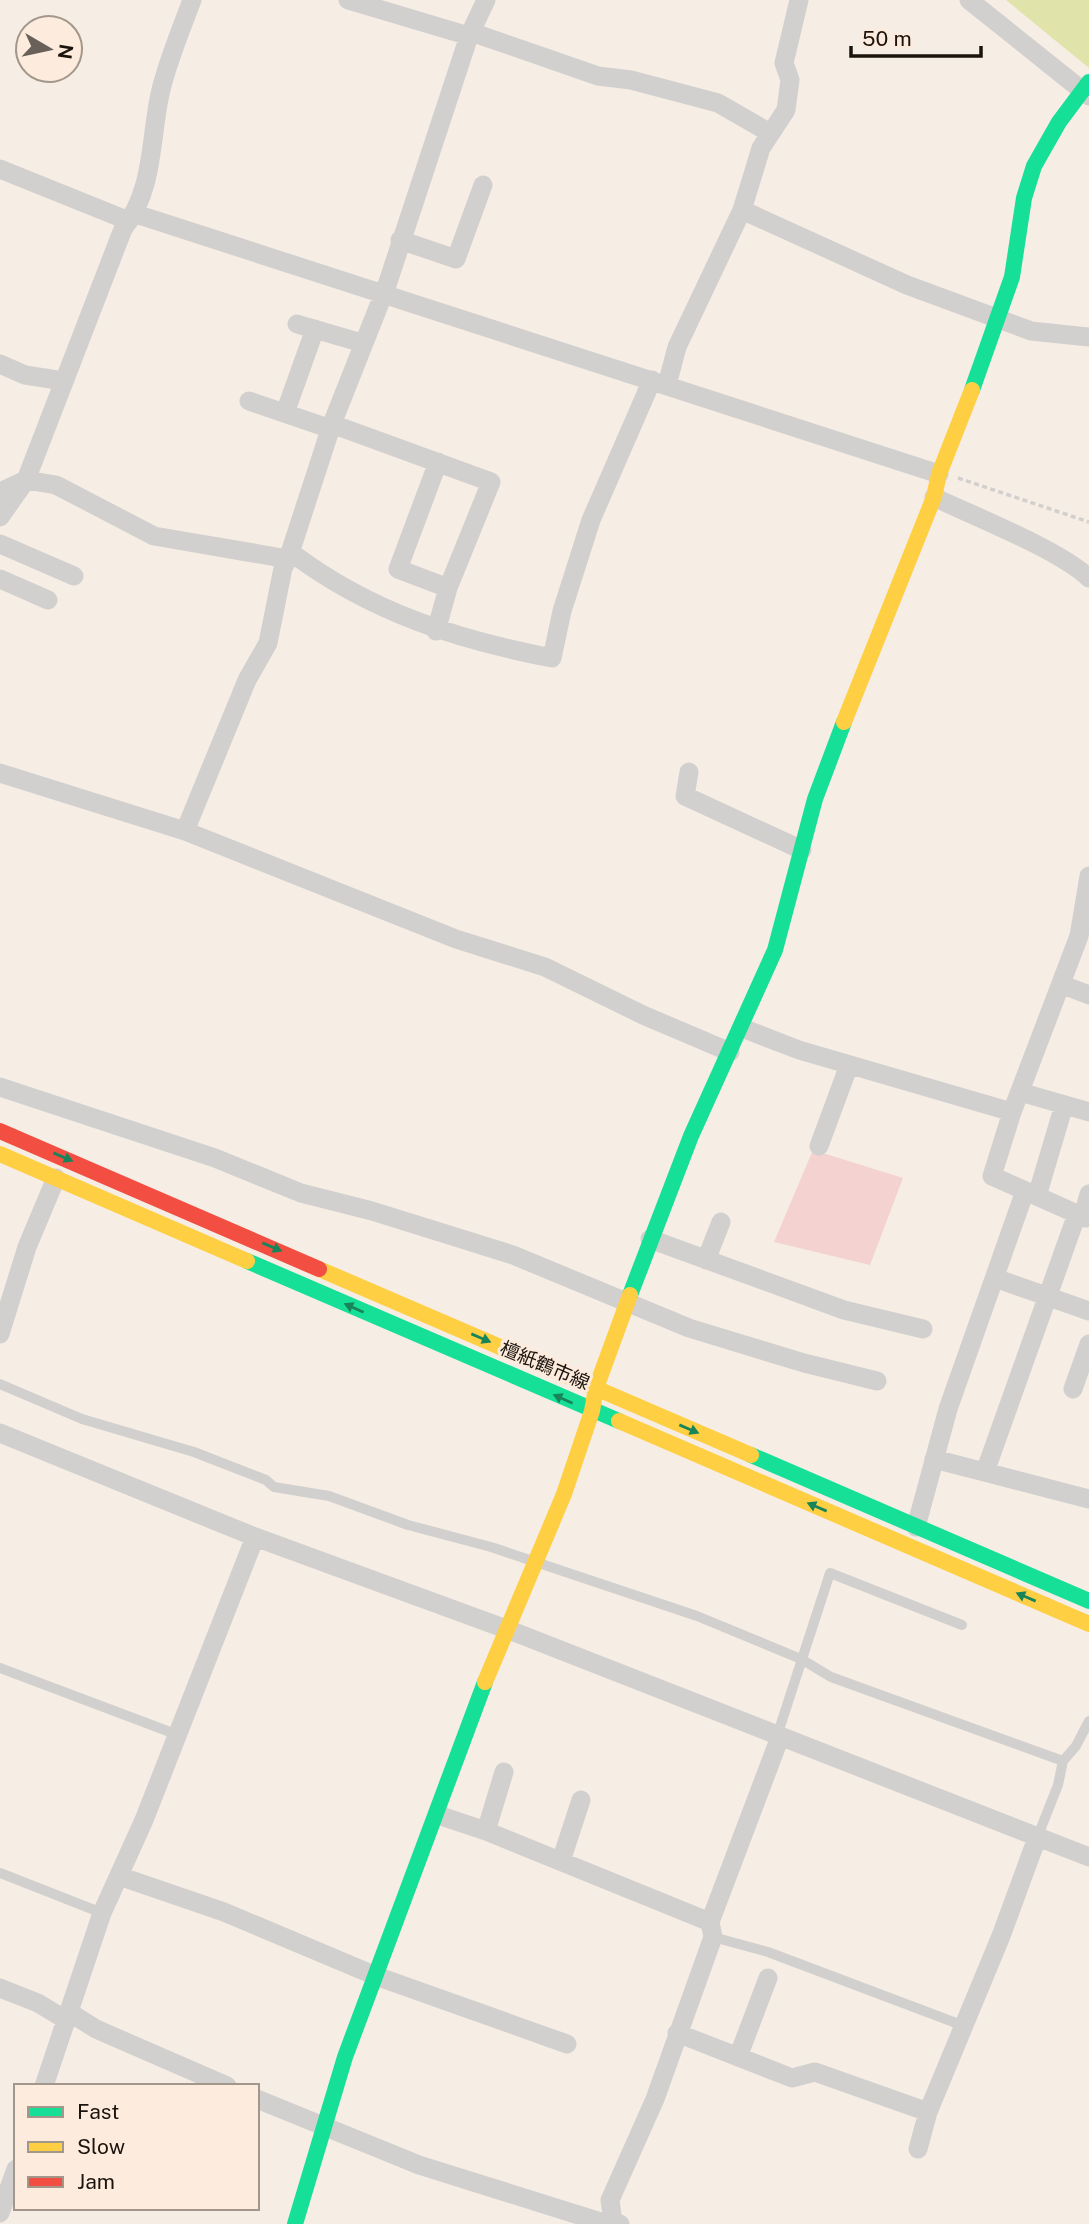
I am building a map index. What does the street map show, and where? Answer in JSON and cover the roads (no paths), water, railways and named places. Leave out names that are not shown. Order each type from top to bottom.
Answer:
[{"type":"main road","points":[[296,2224],[323,2127],[376,1976],[500,1643],[509,1630],[537,1562],[592,1411],[596,1388],[626,1302],[691,1136],[775,950],[815,799],[894,591],[934,497],[939,474],[999,319],[1016,264],[1025,196],[1038,158],[1046,137],[1087,89]]},
{"type":"main road","name":"檀紙鶴市線","points":[[0,1130],[1089,1601]]},
{"type":"main road","name":"檀紙鶴市線","points":[[0,1154],[1089,1624]]},
{"type":"street","points":[[0,517],[26,480],[123,229],[132,218],[150,164],[160,92],[192,0]]},
{"type":"street","points":[[348,0],[470,34],[598,76],[631,80],[718,103],[770,133]]},
{"type":"street","points":[[185,831],[247,680],[268,643],[283,568],[290,556],[331,427],[383,292],[470,34],[486,0]]},
{"type":"street","points":[[0,492],[26,480],[57,485],[154,536],[290,556],[362,597],[436,631],[494,647],[552,658],[562,611],[592,520],[742,210],[744,194],[770,133],[786,110],[790,80],[784,62],[799,0]]},
{"type":"street","points":[[969,0],[1087,89]]},
{"type":"street","points":[[0,169],[132,218],[383,292],[939,474]]},
{"type":"street","points":[[400,240],[456,259],[483,185]]},
{"type":"street","points":[[742,210],[907,285],[1031,331],[1089,337]]},
{"type":"street","points":[[285,413],[306,326],[362,343]]},
{"type":"street","points":[[0,364],[25,375],[64,381]]},
{"type":"street","points":[[249,401],[438,462],[491,482],[448,588],[436,631]]},
{"type":"street","points":[[438,462],[398,569],[448,588]]},
{"type":"street","points":[[934,497],[1040,548],[1077,568],[1089,578]]},
{"type":"street","points":[[0,544],[74,576]]},
{"type":"street","points":[[0,579],[48,600]]},
{"type":"street","points":[[689,772],[685,796],[802,850]]},
{"type":"street","points":[[0,773],[185,831],[456,939],[545,967],[643,1016],[730,1052]]},
{"type":"street","points":[[1083,1217],[992,1177],[1012,1112],[1063,985],[1079,936],[1089,876]]},
{"type":"street","points":[[1063,985],[1089,995]]},
{"type":"street","points":[[742,1028],[849,1065],[1012,1112]]},
{"type":"street","points":[[819,1146],[849,1065]]},
{"type":"street","points":[[0,1087],[215,1158],[300,1193],[372,1210],[513,1255],[702,1332],[877,1381]]},
{"type":"street","points":[[1020,1092],[1089,1112]]},
{"type":"street","points":[[916,1527],[948,1409],[995,1278],[1031,1194],[1064,1105]]},
{"type":"street","points":[[0,1334],[27,1247],[56,1178]]},
{"type":"street","points":[[985,1472],[1048,1297],[1083,1217],[1089,1194]]},
{"type":"street","points":[[706,1260],[721,1222]]},
{"type":"street","points":[[650,1239],[844,1310],[923,1329]]},
{"type":"street","points":[[995,1278],[1089,1311]]},
{"type":"street","points":[[1073,1389],[1089,1344]]},
{"type":"street","points":[[0,1433],[255,1537],[509,1630],[1089,1857]]},
{"type":"street","points":[[934,1459],[1089,1499]]},
{"type":"street","points":[[45,2084],[102,1913],[179,1735],[255,1537]]},
{"type":"street","points":[[259,2100],[419,2165],[611,2223],[610,2200],[655,2099],[778,1737]]},
{"type":"street","points":[[486,1831],[504,1772]]},
{"type":"street","points":[[561,1861],[581,1800]]},
{"type":"street","points":[[438,1815],[561,1861],[711,1929]]},
{"type":"street","points":[[918,2149],[928,2112],[1037,1838]]},
{"type":"street","points":[[119,1876],[223,1912],[376,1976],[567,2043]]},
{"type":"street","points":[[738,2057],[768,1978]]},
{"type":"street","points":[[0,1989],[222,2084]]},
{"type":"street","points":[[677,2033],[792,2078],[815,2072],[928,2112]]},
{"type":"street","points":[[0,2213],[14,2174]]},
{"type":"lane","points":[[0,1384],[82,1419],[194,1451],[266,1480],[274,1487],[329,1496],[408,1525],[537,1562],[743,1633],[801,1658],[831,1677],[1063,1761]]},
{"type":"lane","points":[[778,1737],[830,1573],[962,1625]]},
{"type":"lane","points":[[0,1668],[179,1735]]},
{"type":"lane","points":[[1037,1838],[1058,1785],[1063,1761],[1076,1746],[1089,1721]]},
{"type":"lane","points":[[0,1874],[102,1913]]},
{"type":"lane","points":[[711,1929],[964,2026]]}]
